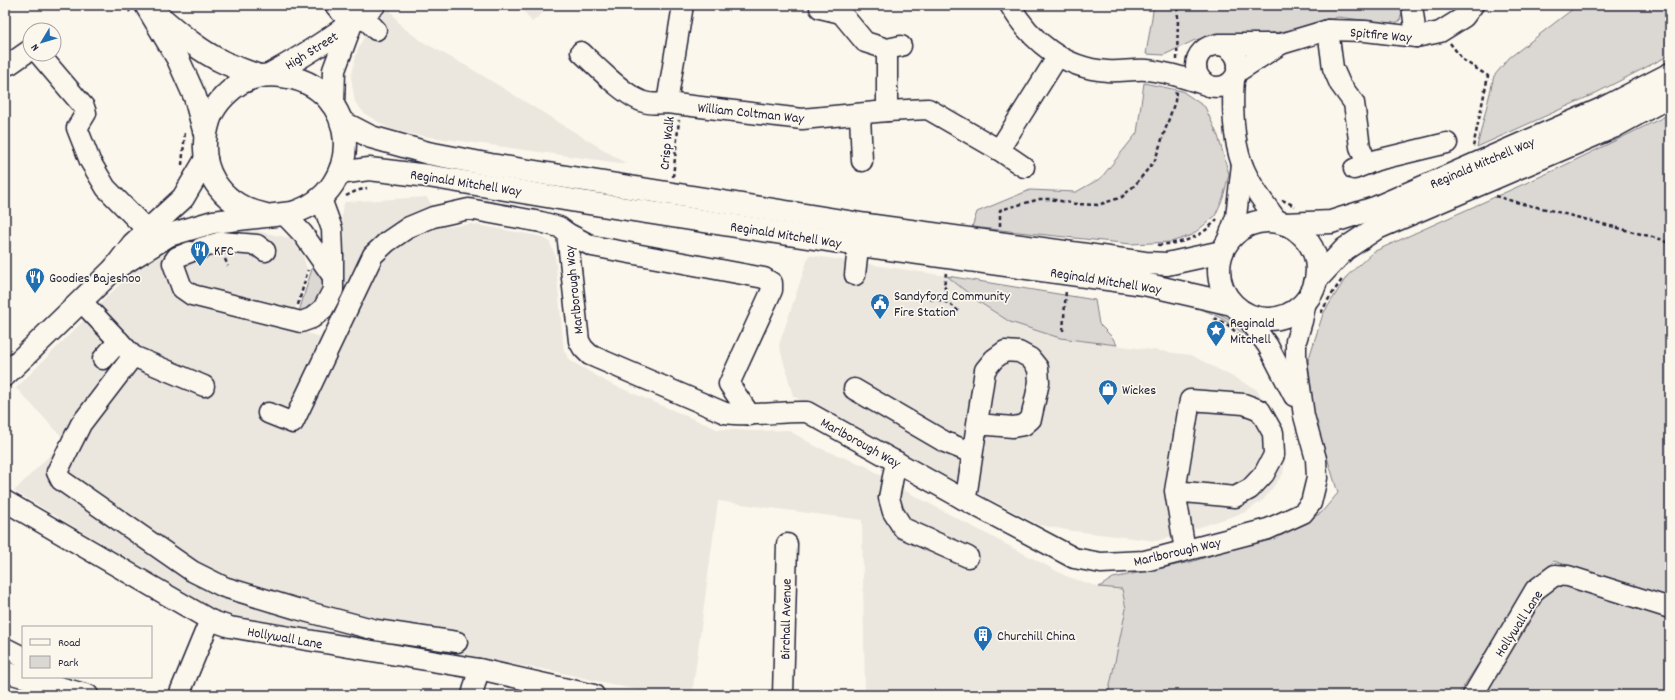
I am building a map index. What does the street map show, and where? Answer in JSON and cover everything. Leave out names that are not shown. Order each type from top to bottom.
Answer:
[{"type":"main road","points":[[114,269],[169,235],[213,222],[299,211],[321,199],[332,187],[340,174],[346,145],[337,114],[322,93],[309,83],[294,77],[265,75],[222,61],[210,55],[188,40],[146,6]]},
{"type":"main road","points":[[146,6],[178,59],[195,97],[205,134]]},
{"type":"main road","name":"High Street","points":[[265,75],[312,52],[366,19]]},
{"type":"main road","name":"High Street","points":[[337,114],[334,70],[366,19]]},
{"type":"main road","name":"Reginald Mitchell Way","points":[[1282,223],[1332,222],[1375,208],[1602,109],[1670,74]]},
{"type":"main road","points":[[265,75],[247,80],[230,90],[219,102],[210,115],[205,134],[204,147],[206,159],[214,181],[224,194],[241,207],[254,212],[275,215]]},
{"type":"main road","name":"Reginald Mitchell Way","points":[[1316,280],[1345,249],[1375,229],[1613,127],[1670,96]]},
{"type":"main road","name":"Reginald Mitchell Way","points":[[337,114],[371,137],[428,153],[583,180],[860,235],[1144,284],[1238,309]]},
{"type":"main road","points":[[6,373],[114,269],[133,244],[147,230],[183,198],[206,159]]},
{"type":"main road","name":"Reginald Mitchell Way","points":[[340,174],[369,168],[431,176],[582,202],[860,235],[1145,263],[1167,264],[1224,247]]},
{"type":"main road","points":[[1259,221],[1282,223],[1299,232],[1309,243],[1316,261],[1316,280],[1306,301],[1292,313],[1276,319],[1264,319],[1238,309],[1225,294],[1220,279],[1219,263],[1224,247],[1238,231],[1259,221]]},
{"type":"street","points":[[335,5],[366,19]]},
{"type":"street","points":[[674,104],[683,5]]},
{"type":"street","points":[[1010,5],[1018,20],[1045,48],[1074,64],[1107,71],[1177,69],[1212,86],[1222,99],[1235,131]]},
{"type":"street","points":[[1412,5],[1416,37]]},
{"type":"street","name":"Spitfire Way","points":[[1218,44],[1281,44],[1328,30],[1365,31],[1416,37],[1441,31],[1464,17],[1473,5]]},
{"type":"street","points":[[820,8],[841,9],[865,42],[894,47],[887,111]]},
{"type":"street","points":[[1328,30],[1334,68],[1340,84],[1354,103],[1360,147],[1366,164],[1447,143]]},
{"type":"street","points":[[1177,69],[1210,45],[1218,44],[1227,47],[1233,52],[1238,61],[1233,95],[1235,131],[1242,164],[1254,187],[1282,223]]},
{"type":"street","name":"Spitfire Way","points":[[1212,86],[1227,85],[1236,76],[1281,44]]},
{"type":"street","name":"William Coltman Way","points":[[581,52],[600,70],[631,95],[648,103],[674,104],[802,119],[860,115],[887,111],[928,109],[999,150],[1024,167]]},
{"type":"street","points":[[1199,54],[1196,62],[1198,76],[1203,82],[1212,86]]},
{"type":"street","points":[[10,64],[22,56]]},
{"type":"street","points":[[999,150],[1058,56]]},
{"type":"street","points":[[46,62],[84,108],[86,113],[77,128],[90,161],[106,188],[147,230]]},
{"type":"street","points":[[860,115],[862,161]]},
{"type":"street","points":[[1224,247],[1236,217],[1242,164]]},
{"type":"street","points":[[265,251],[257,245],[221,242],[177,256],[173,263],[182,288],[192,295],[290,314],[301,322],[312,318],[323,309],[332,290],[332,229],[321,199]]},
{"type":"street","name":"Marlborough Way","points":[[268,413],[293,423],[373,255],[387,242],[409,227],[433,217],[470,209],[559,226],[567,233],[579,341],[590,355],[725,413],[750,415],[807,412],[963,499],[1074,558],[1100,564],[1145,561],[1268,529],[1303,513],[1311,503],[1317,478],[1316,459],[1304,416],[1297,373],[1296,341],[1306,301]]},
{"type":"street","points":[[275,215],[303,234],[332,275]]},
{"type":"street","points":[[567,233],[592,246],[764,278],[772,283],[772,290],[729,384],[750,415]]},
{"type":"street","points":[[855,275],[860,235]]},
{"type":"street","points":[[81,301],[133,356],[204,386]]},
{"type":"street","name":"Marlborough Way","points":[[1238,309],[1264,339],[1304,416]]},
{"type":"street","points":[[103,359],[119,341]]},
{"type":"street","points":[[133,356],[81,424],[57,472],[61,480],[192,571],[224,587],[296,609],[376,630],[457,642]]},
{"type":"street","points":[[854,389],[944,442],[972,453]]},
{"type":"street","points":[[1175,491],[1235,497],[1250,489],[1264,474],[1274,455],[1273,434],[1260,410],[1244,404],[1190,400],[1175,491],[1185,550]]},
{"type":"street","points":[[963,499],[968,491],[977,424]]},
{"type":"street","points":[[896,461],[889,498],[893,512],[903,528],[968,557]]},
{"type":"street","name":"Hollywall Lane","points":[[5,502],[210,620],[230,627],[478,670],[594,695]]},
{"type":"street","name":"Birchall Avenue","points":[[783,695],[787,544]]},
{"type":"street","name":"Hollywall Lane","points":[[1473,695],[1535,590],[1555,575],[1568,576],[1670,608]]},
{"type":"street","points":[[179,695],[210,620]]},
{"type":"street","points":[[5,648],[22,656]]},
{"type":"street","points":[[472,695],[478,670]]},
{"type":"street","points":[[5,672],[22,677]]},
{"type":"street","points":[[27,678],[88,695]]},
{"type":"street","points":[[62,678],[95,695]]},
{"type":"path","points":[[1000,233],[1000,210],[1026,202],[1050,199],[1076,204],[1098,204],[1122,197],[1136,184],[1156,160],[1175,100],[1177,69],[1177,5]]},
{"type":"path","points":[[1441,31],[1463,60],[1488,76],[1472,152]]},
{"type":"path","name":"Crisp Walk","points":[[672,183],[674,104]]},
{"type":"path","points":[[181,170],[186,134],[184,127]]},
{"type":"path","points":[[1490,194],[1670,244]]},
{"type":"path","points":[[1152,246],[1172,244],[1195,238],[1216,220],[1219,213]]},
{"type":"path","points":[[290,314],[309,268]]},
{"type":"path","points":[[945,280],[944,288],[946,290]]},
{"type":"path","points":[[1063,331],[1066,294]]},
{"type":"path","points":[[930,299],[944,300],[950,303],[959,312]]},
{"type":"shaded area","points":[[519,5],[552,5],[532,22]]},
{"type":"shaded area","points":[[389,8],[401,26],[423,42],[470,68],[627,164],[416,135],[390,129],[365,114],[355,102],[351,78],[357,51],[366,33]]},
{"type":"shaded area","points":[[426,197],[445,227],[471,224],[539,236],[549,241],[555,255],[564,351],[571,361],[609,383],[717,429],[754,431],[788,430],[817,447],[866,466],[898,487],[1066,576],[1099,587],[1122,589],[1126,609],[1108,695],[865,695],[862,520],[718,501],[692,695],[659,695],[553,671],[227,615],[213,609],[14,491],[65,440],[16,388],[132,272],[162,254],[226,233],[255,231],[291,238],[303,256],[307,269],[290,328],[320,337],[331,316],[343,277],[344,254],[340,238],[345,236],[342,209],[345,202]]},
{"type":"shaded area","points":[[809,255],[947,276],[979,302],[1010,322],[1060,338],[1191,355],[1256,389],[1277,418],[1284,439],[1285,460],[1283,474],[1264,499],[1246,512],[1157,541],[1073,531],[1039,525],[793,396],[779,345]]},
{"type":"green space","points":[[1154,5],[1397,5],[1402,13],[1400,20],[1395,24],[1338,17],[1300,29],[1272,33],[1216,36],[1195,40],[1164,55],[1146,54]]},
{"type":"green space","points":[[1578,5],[1670,5],[1670,55],[1592,95],[1477,147],[1494,76],[1509,58]]},
{"type":"green space","points":[[1144,83],[1182,91],[1205,107],[1218,136],[1229,174],[1223,198],[1215,216],[1192,235],[1171,242],[1131,244],[972,227],[977,212],[1030,190],[1076,192],[1101,178],[1137,133]]},
{"type":"green space","points":[[1670,114],[1670,598],[1554,561],[1527,589],[1458,695],[1108,695],[1126,609],[1122,589],[1099,587],[1113,578],[1191,562],[1237,547],[1282,535],[1321,513],[1338,493],[1314,415],[1308,361],[1323,314],[1347,276],[1373,252],[1557,169]]},
{"type":"green space","points":[[314,262],[323,282],[324,296],[304,312],[299,312]]},
{"type":"green space","points":[[947,276],[1095,300],[1099,324],[1112,337],[1117,345],[1060,338],[1010,322],[979,302]]},
{"type":"green space","points":[[1140,289],[1214,311],[1231,320],[1258,345],[1253,345],[1233,326],[1209,312]]},
{"type":"green space","points":[[1565,581],[1670,618],[1670,695],[1478,695],[1535,600]]},
{"type":"place","name":"KFC","points":[[200,267]]},
{"type":"place","name":"Goodies Bajeshoo","points":[[35,294]]},
{"type":"place","name":"Sandyford Community Fire Station","points":[[880,320]]},
{"type":"place","name":"Reginald Mitchell","points":[[1216,347]]},
{"type":"place","name":"Wickes","points":[[1108,406]]},
{"type":"place","name":"Churchill China","points":[[983,652]]}]
